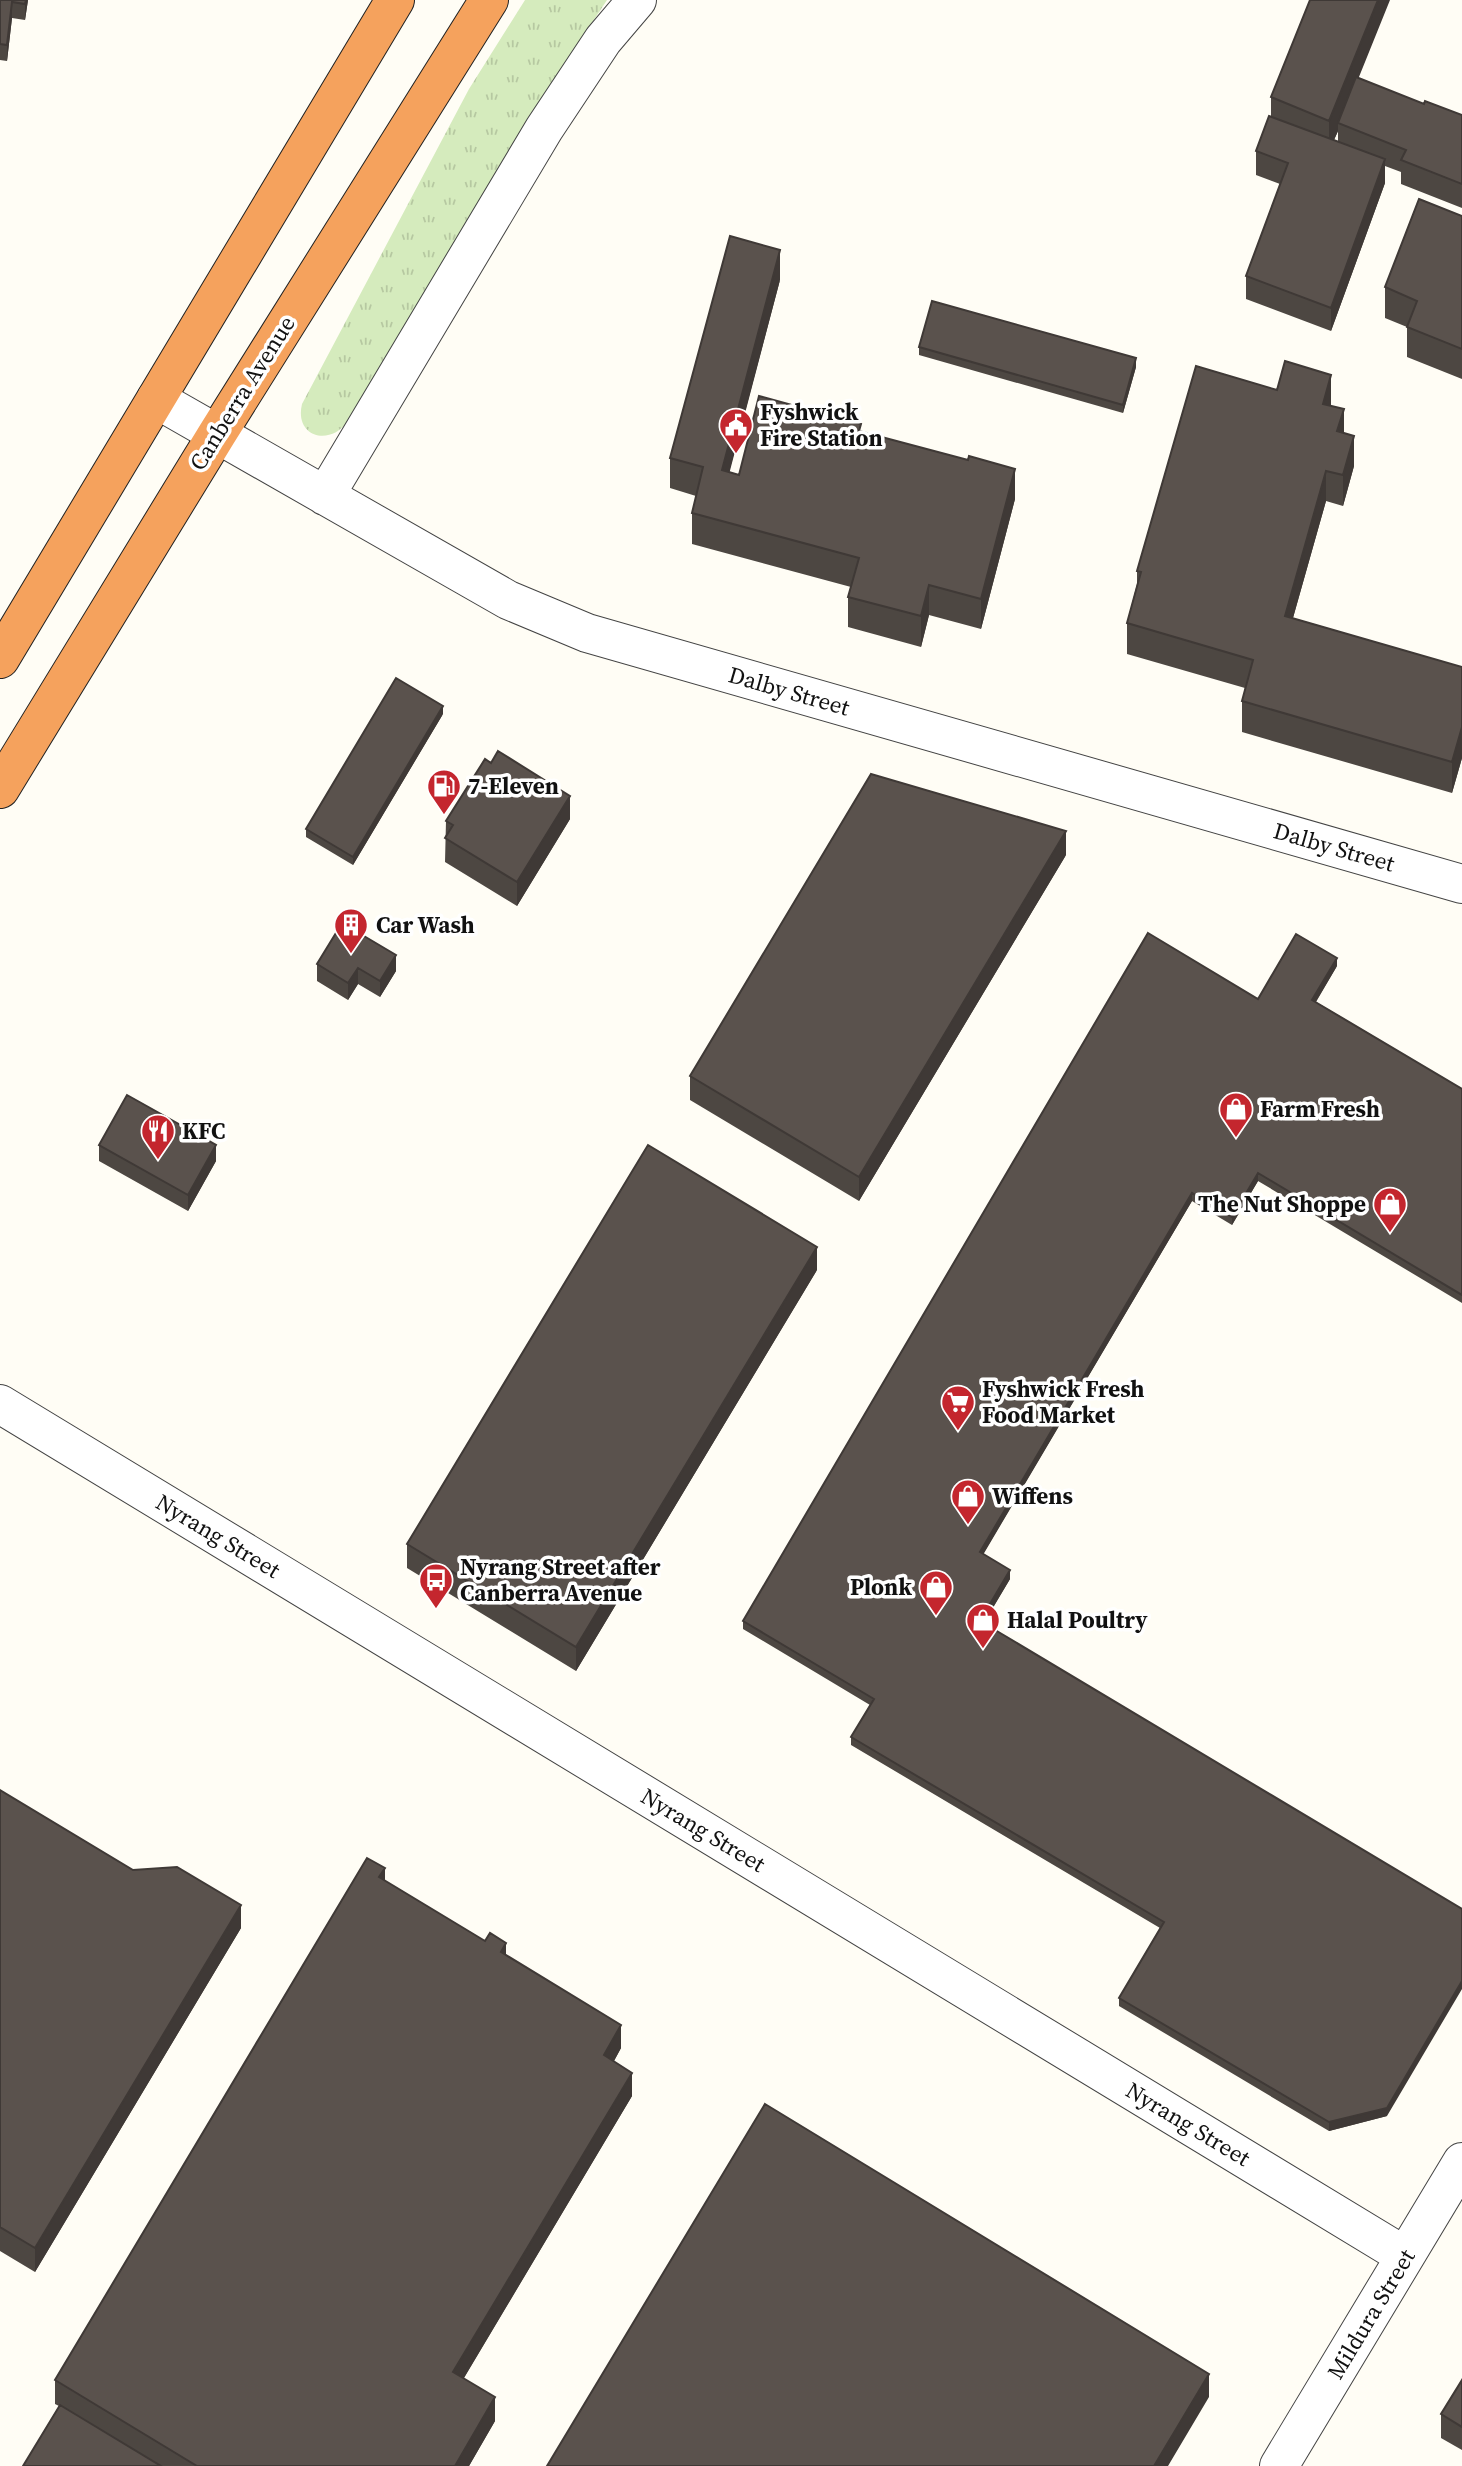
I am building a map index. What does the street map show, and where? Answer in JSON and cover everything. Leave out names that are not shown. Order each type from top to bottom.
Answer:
[{"type":"highway","points":[[0,659],[396,0]]},
{"type":"highway","name":"Canberra Avenue","points":[[0,789],[217,433],[489,0]]},
{"type":"street","points":[[325,496],[544,129],[603,40],[636,0]]},
{"type":"street","name":"Dalby Street","points":[[156,399],[508,600],[587,633],[1462,884]]},
{"type":"street","name":"Nyrang Street","points":[[0,1404],[1405,2256]]},
{"type":"street","name":"Mildura Street","points":[[1279,2466],[1462,2162]]},
{"type":"green space","points":[[525,0],[607,0],[545,94],[348,421],[332,434],[315,435],[303,424],[302,404],[469,89]]},
{"type":"building","points":[[0,0],[26,0],[25,4],[12,2],[7,45],[0,44]]},
{"type":"building","points":[[1310,0],[1378,0],[1329,121],[1271,97]]},
{"type":"building","points":[[1356,77],[1424,104],[1425,101],[1462,115],[1462,184],[1401,160],[1406,150],[1338,123]]},
{"type":"building","points":[[1269,116],[1385,159],[1331,308],[1246,276],[1288,163],[1256,151]]},
{"type":"building","points":[[1419,199],[1462,216],[1462,349],[1407,327],[1417,301],[1385,287]]},
{"type":"building","points":[[730,236],[780,250],[722,470],[739,475],[759,396],[861,424],[859,431],[968,460],[969,456],[1015,469],[981,599],[929,585],[921,616],[848,597],[859,558],[692,513],[703,467],[670,458]]},
{"type":"building","points":[[932,301],[1136,358],[1123,405],[919,347]]},
{"type":"building","points":[[1285,361],[1331,375],[1323,404],[1344,409],[1337,431],[1354,436],[1343,475],[1326,471],[1285,616],[1462,667],[1462,727],[1452,762],[1242,701],[1253,660],[1127,623],[1141,572],[1137,571],[1196,366],[1277,390]]},
{"type":"building","points":[[396,678],[443,706],[353,857],[306,829]]},
{"type":"building","points":[[498,751],[570,796],[517,882],[445,838],[453,825],[446,821],[485,759],[491,763]]},
{"type":"building","points":[[871,774],[1066,831],[859,1177],[690,1076]]},
{"type":"building","points":[[342,923],[396,955],[380,981],[358,968],[348,983],[317,964]]},
{"type":"building","name":"Fyshwick Fresh Food Market","points":[[1148,933],[1258,999],[1296,934],[1337,958],[1312,1000],[1462,1089],[1462,1295],[1258,1173],[1232,1217],[1192,1193],[980,1552],[1010,1570],[980,1621],[1462,1909],[1462,1981],[1387,2108],[1329,2122],[1119,1998],[1164,1922],[851,1737],[874,1699],[743,1621]]},
{"type":"building","name":"KFC","points":[[127,1095],[216,1145],[188,1195],[99,1145]]},
{"type":"building","points":[[648,1145],[817,1247],[576,1647],[407,1544]]},
{"type":"building","points":[[0,1790],[133,1870],[177,1867],[241,1905],[35,2248],[0,2227]]},
{"type":"building","points":[[367,1858],[385,1868],[379,1877],[485,1941],[490,1933],[506,1943],[501,1952],[621,2025],[604,2055],[632,2073],[453,2372],[495,2397],[455,2466],[197,2466],[55,2380]]},
{"type":"building","points":[[765,2104],[1209,2374],[1154,2466],[547,2466]]},
{"type":"building","points":[[1462,2380],[1462,2427],[1441,2414]]},
{"type":"building","points":[[60,2405],[161,2466],[23,2466]]},
{"type":"place","name":"Fyshwick Fire Station","points":[[736,455]]},
{"type":"place","name":"7-Eleven","points":[[444,816]]},
{"type":"place","name":"Car Wash","points":[[351,955]]},
{"type":"place","name":"Farm Fresh","points":[[1236,1139]]},
{"type":"place","name":"KFC","points":[[158,1161]]},
{"type":"place","name":"The Nut Shoppe","points":[[1390,1234]]},
{"type":"place","name":"Fyshwick Fresh Food Market","points":[[958,1432]]},
{"type":"place","name":"Wiffens","points":[[968,1526]]},
{"type":"place","name":"Nyrang Street after Canberra Avenue","points":[[436,1610]]},
{"type":"place","name":"Plonk","points":[[936,1617]]},
{"type":"place","name":"Halal Poultry","points":[[983,1650]]}]
